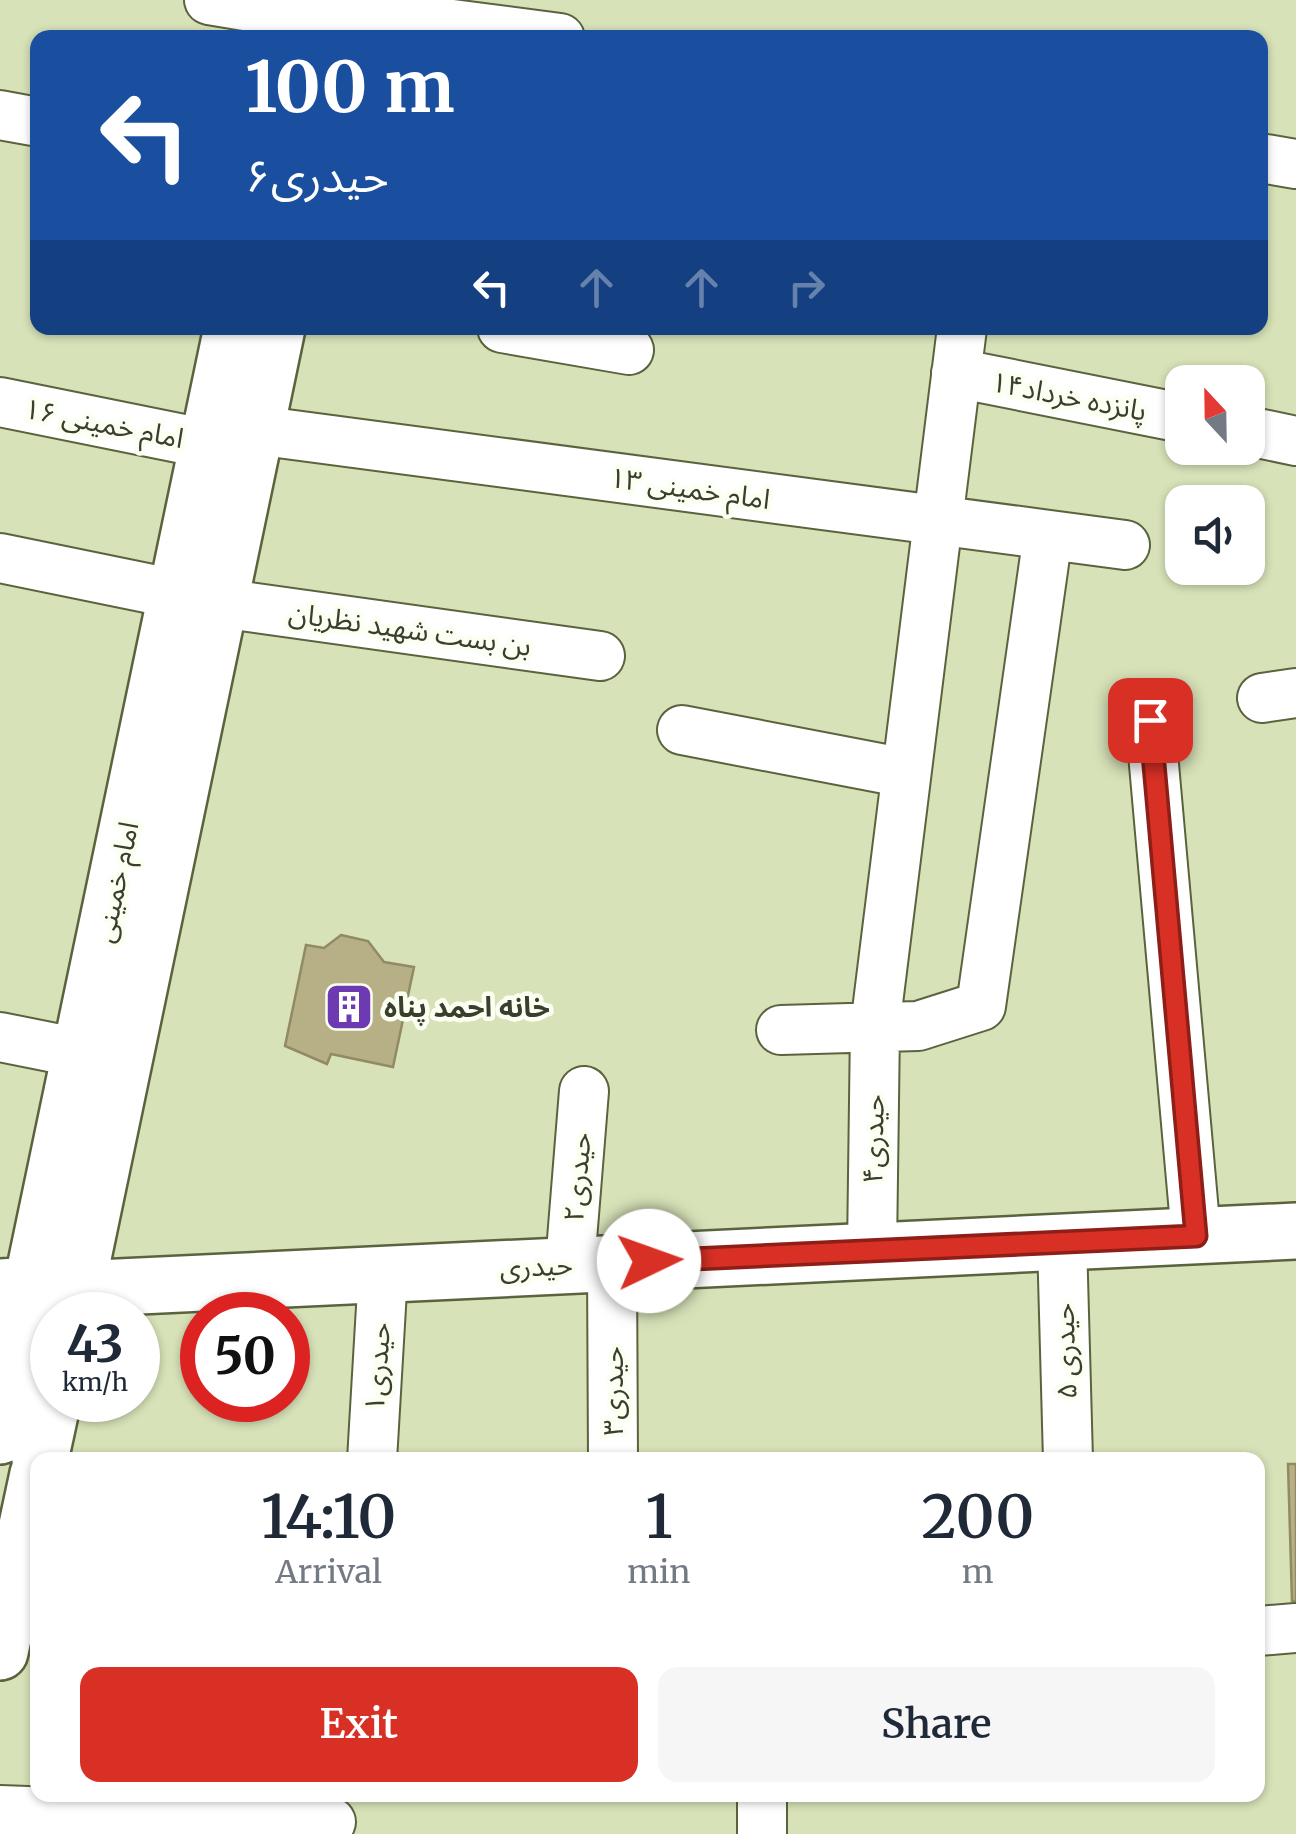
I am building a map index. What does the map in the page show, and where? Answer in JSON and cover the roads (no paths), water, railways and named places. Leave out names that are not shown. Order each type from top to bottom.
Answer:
[{"type":"main road","name":"امام خمینی","points":[[232,335],[232,437]]},
{"type":"main road","name":"امام خمینی","points":[[45,1292],[232,437],[275,335]]},
{"type":"main road","name":"امام خمینی","points":[[45,1292],[80,1053],[198,598]]},
{"type":"main road","name":"حیدری","points":[[77,1292],[383,1273],[1296,1231]]},
{"type":"main road","name":"امام خمینی","points":[[30,1351],[15,1408],[30,1457]]},
{"type":"main road","name":"امام خمینی","points":[[0,1652],[30,1513]]},
{"type":"street","points":[[209,0],[320,17],[469,30]]},
{"type":"street","points":[[0,115],[30,121]]},
{"type":"street","points":[[1268,159],[1296,164]]},
{"type":"street","points":[[542,335],[629,350]]},
{"type":"street","name":"پانزده خرداد۱۴","points":[[959,350],[1165,413]]},
{"type":"street","name":"حیدری۴","points":[[872,1250],[875,1027],[959,350]]},
{"type":"street","name":"امام خمینی ۱۶","points":[[0,402],[232,437]]},
{"type":"street","points":[[1265,435],[1296,441]]},
{"type":"street","name":"امام خمینی ۱۳","points":[[232,437],[1125,545]]},
{"type":"street","points":[[781,1030],[918,1026],[981,1006],[1048,535]]},
{"type":"street","name":"بن بست شهید نظریان","points":[[0,558],[198,598],[600,656]]},
{"type":"street","points":[[1150,720],[1196,1236]]},
{"type":"street","points":[[682,730],[906,773]]},
{"type":"street","points":[[0,1037],[80,1053]]},
{"type":"street","name":"حیدری۲","points":[[584,1091],[591,1264]]},
{"type":"street","name":"حیدری ۵","points":[[1062,1242],[1068,1452]]},
{"type":"street","name":"حیدری۳","points":[[591,1264],[612,1452]]},
{"type":"street","name":"حیدری۱","points":[[372,1452],[383,1273]]},
{"type":"street","points":[[1265,1630],[1296,1628]]},
{"type":"street","points":[[762,1802],[762,1834]]},
{"type":"street","points":[[0,1810],[331,1822]]},
{"type":"place","name":"خانه احمد پناه","points":[[349,1007]]}]
